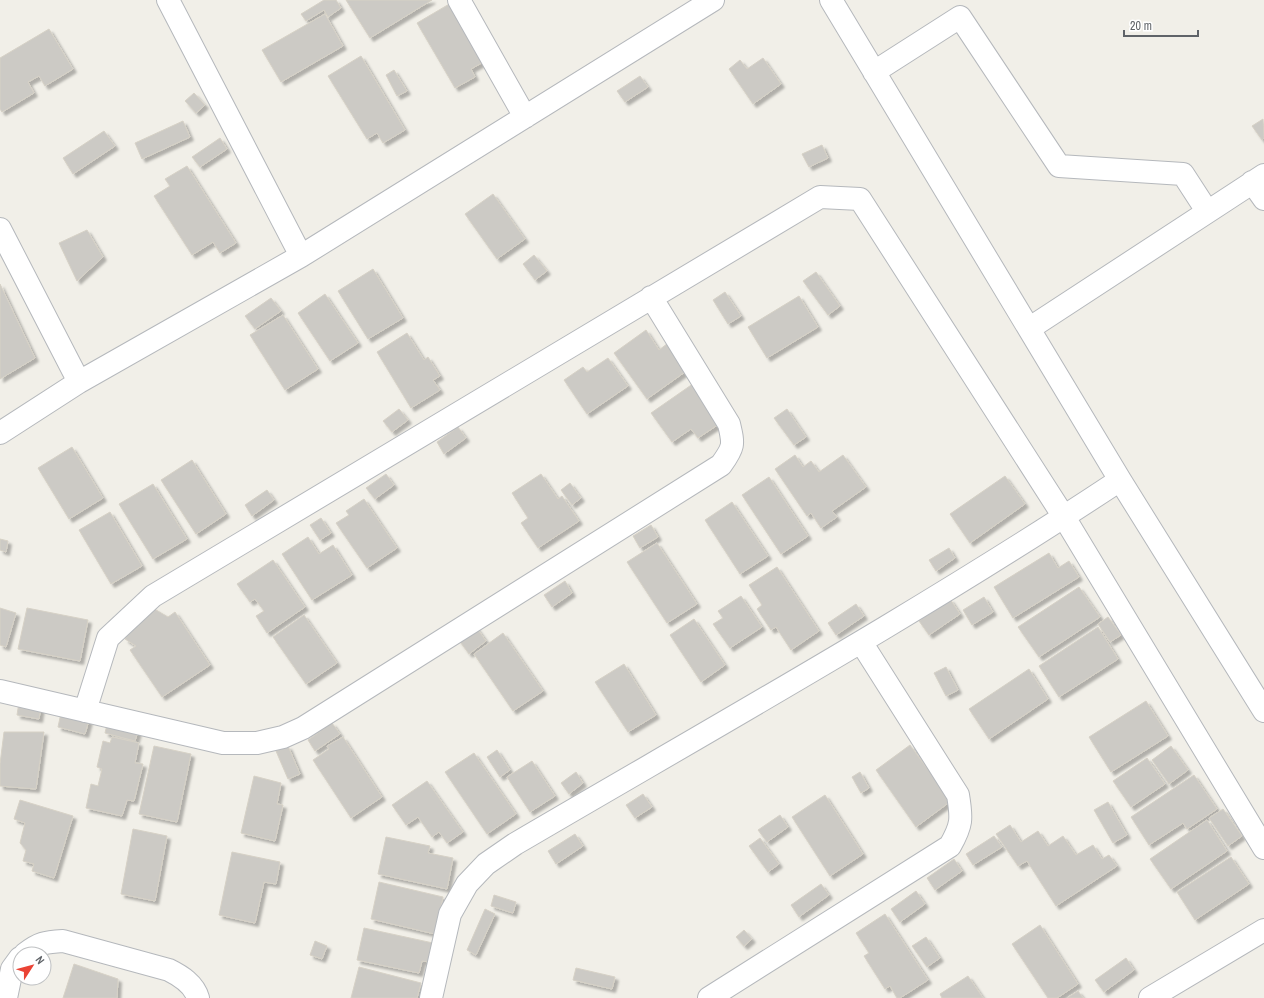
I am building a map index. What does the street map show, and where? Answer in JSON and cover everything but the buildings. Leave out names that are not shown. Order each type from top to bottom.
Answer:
[{"type":"street","points":[[168,0],[301,256]]},
{"type":"street","points":[[459,0],[525,117]]},
{"type":"street","points":[[0,433],[79,382],[301,256],[714,0]]},
{"type":"street","points":[[831,0],[1030,328],[1120,480],[1264,711]]},
{"type":"street","points":[[874,72],[960,17],[1059,166],[1183,174],[1207,212]]},
{"type":"street","points":[[1030,328],[1207,212],[1260,185]]},
{"type":"street","points":[[85,711],[108,638],[152,596],[820,197],[860,199],[1064,517],[1264,848]]},
{"type":"street","points":[[0,229],[79,382]]},
{"type":"street","points":[[0,691],[222,743],[257,743],[283,737],[303,728],[721,465],[731,451],[733,438],[730,424],[651,297]]},
{"type":"street","points":[[431,998],[450,914],[467,884],[486,864],[515,844],[861,642],[1064,517],[1120,480]]},
{"type":"street","points":[[709,998],[950,846],[959,831],[961,813],[958,795],[861,642]]},
{"type":"street","points":[[1150,998],[1264,930]]},
{"type":"street","points":[[37,946],[46,942],[63,941],[169,970],[184,978],[197,992],[198,998]]},
{"type":"street","points":[[6,998],[12,969]]}]
